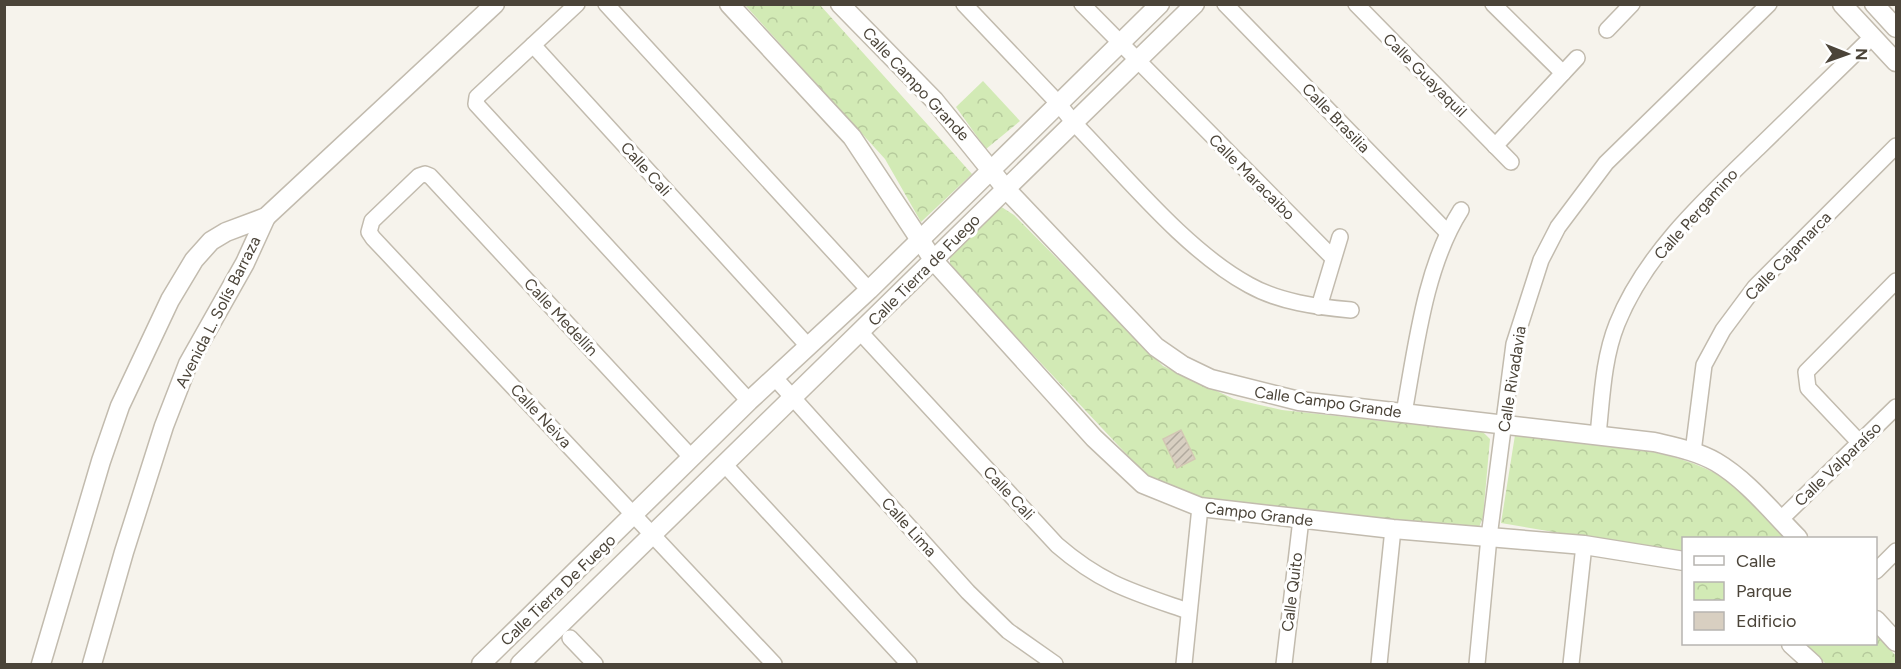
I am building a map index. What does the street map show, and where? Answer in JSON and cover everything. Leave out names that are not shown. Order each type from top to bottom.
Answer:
[{"type":"street","points":[[266,217],[495,4]]},
{"type":"street","points":[[577,4],[477,97],[476,104],[749,401]]},
{"type":"street","points":[[606,4],[869,290]]},
{"type":"street","points":[[729,4],[852,137],[919,242],[934,261]]},
{"type":"street","name":"Calle Campo Grande","points":[[840,4],[934,100],[970,142],[990,171],[1130,322],[1156,347],[1182,366],[1211,379],[1299,401],[1654,442],[1693,452],[1716,462],[1736,476],[1797,537]]},
{"type":"street","points":[[964,4],[1058,103],[1074,123],[1197,250],[1251,286],[1286,299],[1319,307],[1351,310]]},
{"type":"street","name":"Calle Maracaibo","points":[[1082,4],[1333,258]]},
{"type":"street","name":"Calle Tierra de Fuego","points":[[635,515],[749,401],[919,242],[1160,4]]},
{"type":"street","name":"Calle Tierra de Fuego","points":[[653,535],[1195,4]]},
{"type":"street","name":"Calle Brasilia","points":[[1225,4],[1447,232]]},
{"type":"street","name":"Calle Guayaquil","points":[[1356,4],[1511,162]]},
{"type":"street","points":[[1493,4],[1563,74]]},
{"type":"street","name":"Calle Rivadavia","points":[[1477,664],[1489,537],[1517,335],[1541,260],[1558,227],[1606,163],[1768,4]]},
{"type":"street","points":[[1842,4],[1896,62]]},
{"type":"street","points":[[1874,4],[1894,20]]},
{"type":"street","points":[[1607,30],[1625,7]]},
{"type":"street","name":"Calle Pergamino","points":[[1598,435],[1605,369],[1611,344],[1627,302],[1642,276],[1715,189],[1872,37]]},
{"type":"street","name":"Calle Cali","points":[[533,45],[808,346]]},
{"type":"street","points":[[1495,146],[1577,58]]},
{"type":"street","name":"Calle Cajamarca","points":[[1693,452],[1704,365],[1723,330],[1755,287],[1896,146]]},
{"type":"street","name":"Calle Neiva","points":[[430,177],[425,174],[419,177],[372,221],[369,232],[774,664]]},
{"type":"street","name":"Calle Medellín","points":[[430,177],[691,458]]},
{"type":"street","points":[[1404,413],[1422,315],[1447,232],[1461,210]]},
{"type":"street","name":"Avenida L. Solís Barraza","points":[[41,664],[120,406],[170,300],[194,261],[211,242],[226,232],[266,217]]},
{"type":"street","name":"Avenida L. Solís Barraza","points":[[92,664],[124,552],[164,426],[188,364],[245,263],[266,217]]},
{"type":"street","points":[[1319,307],[1340,237]]},
{"type":"street","name":"Campo Grande","points":[[934,261],[1120,464],[1143,484],[1200,507],[1393,530],[1584,545],[1682,561]]},
{"type":"street","points":[[1860,442],[1808,388],[1806,372],[1896,281]]},
{"type":"street","name":"Calle Cali","points":[[861,333],[1057,545],[1079,564],[1115,586],[1188,611]]},
{"type":"street","name":"Calle Lima","points":[[775,378],[968,592],[1008,631],[1055,664]]},
{"type":"street","name":"Calle Valparaíso","points":[[1780,520],[1896,407]]},
{"type":"street","points":[[725,465],[909,664]]},
{"type":"street","points":[[1184,664],[1200,507]]},
{"type":"street","name":"Calle Tierra De Fuego","points":[[481,664],[635,515]]},
{"type":"street","name":"Calle Quito","points":[[1284,664],[1301,519]]},
{"type":"street","points":[[1378,664],[1393,530]]},
{"type":"street","name":"Calle Tierra De Fuego","points":[[520,664],[653,535]]},
{"type":"street","points":[[1571,664],[1584,545]]},
{"type":"street","points":[[1877,570],[1896,551]]},
{"type":"street","points":[[1877,622],[1896,642]]},
{"type":"street","points":[[570,638],[595,664]]},
{"type":"street","points":[[1792,645],[1813,664]]},
{"type":"green space","points":[[745,5],[820,5],[972,174],[921,222],[885,159]]},
{"type":"green space","points":[[983,81],[1020,121],[986,149],[956,107]]},
{"type":"green space","points":[[1000,206],[1014,215],[1163,366],[1234,399],[1282,410],[1483,432],[1490,439],[1483,517],[1478,530],[1204,500],[1180,493],[1146,475],[950,266],[950,253]]},
{"type":"green space","points":[[1515,435],[1624,447],[1652,452],[1704,468],[1734,484],[1784,537],[1682,537],[1682,554],[1501,523]]},
{"type":"green space","points":[[1877,635],[1896,656],[1896,664],[1826,664],[1806,645],[1877,645]]},
{"type":"building","points":[[1181,430],[1195,459],[1177,468],[1163,439]]}]
